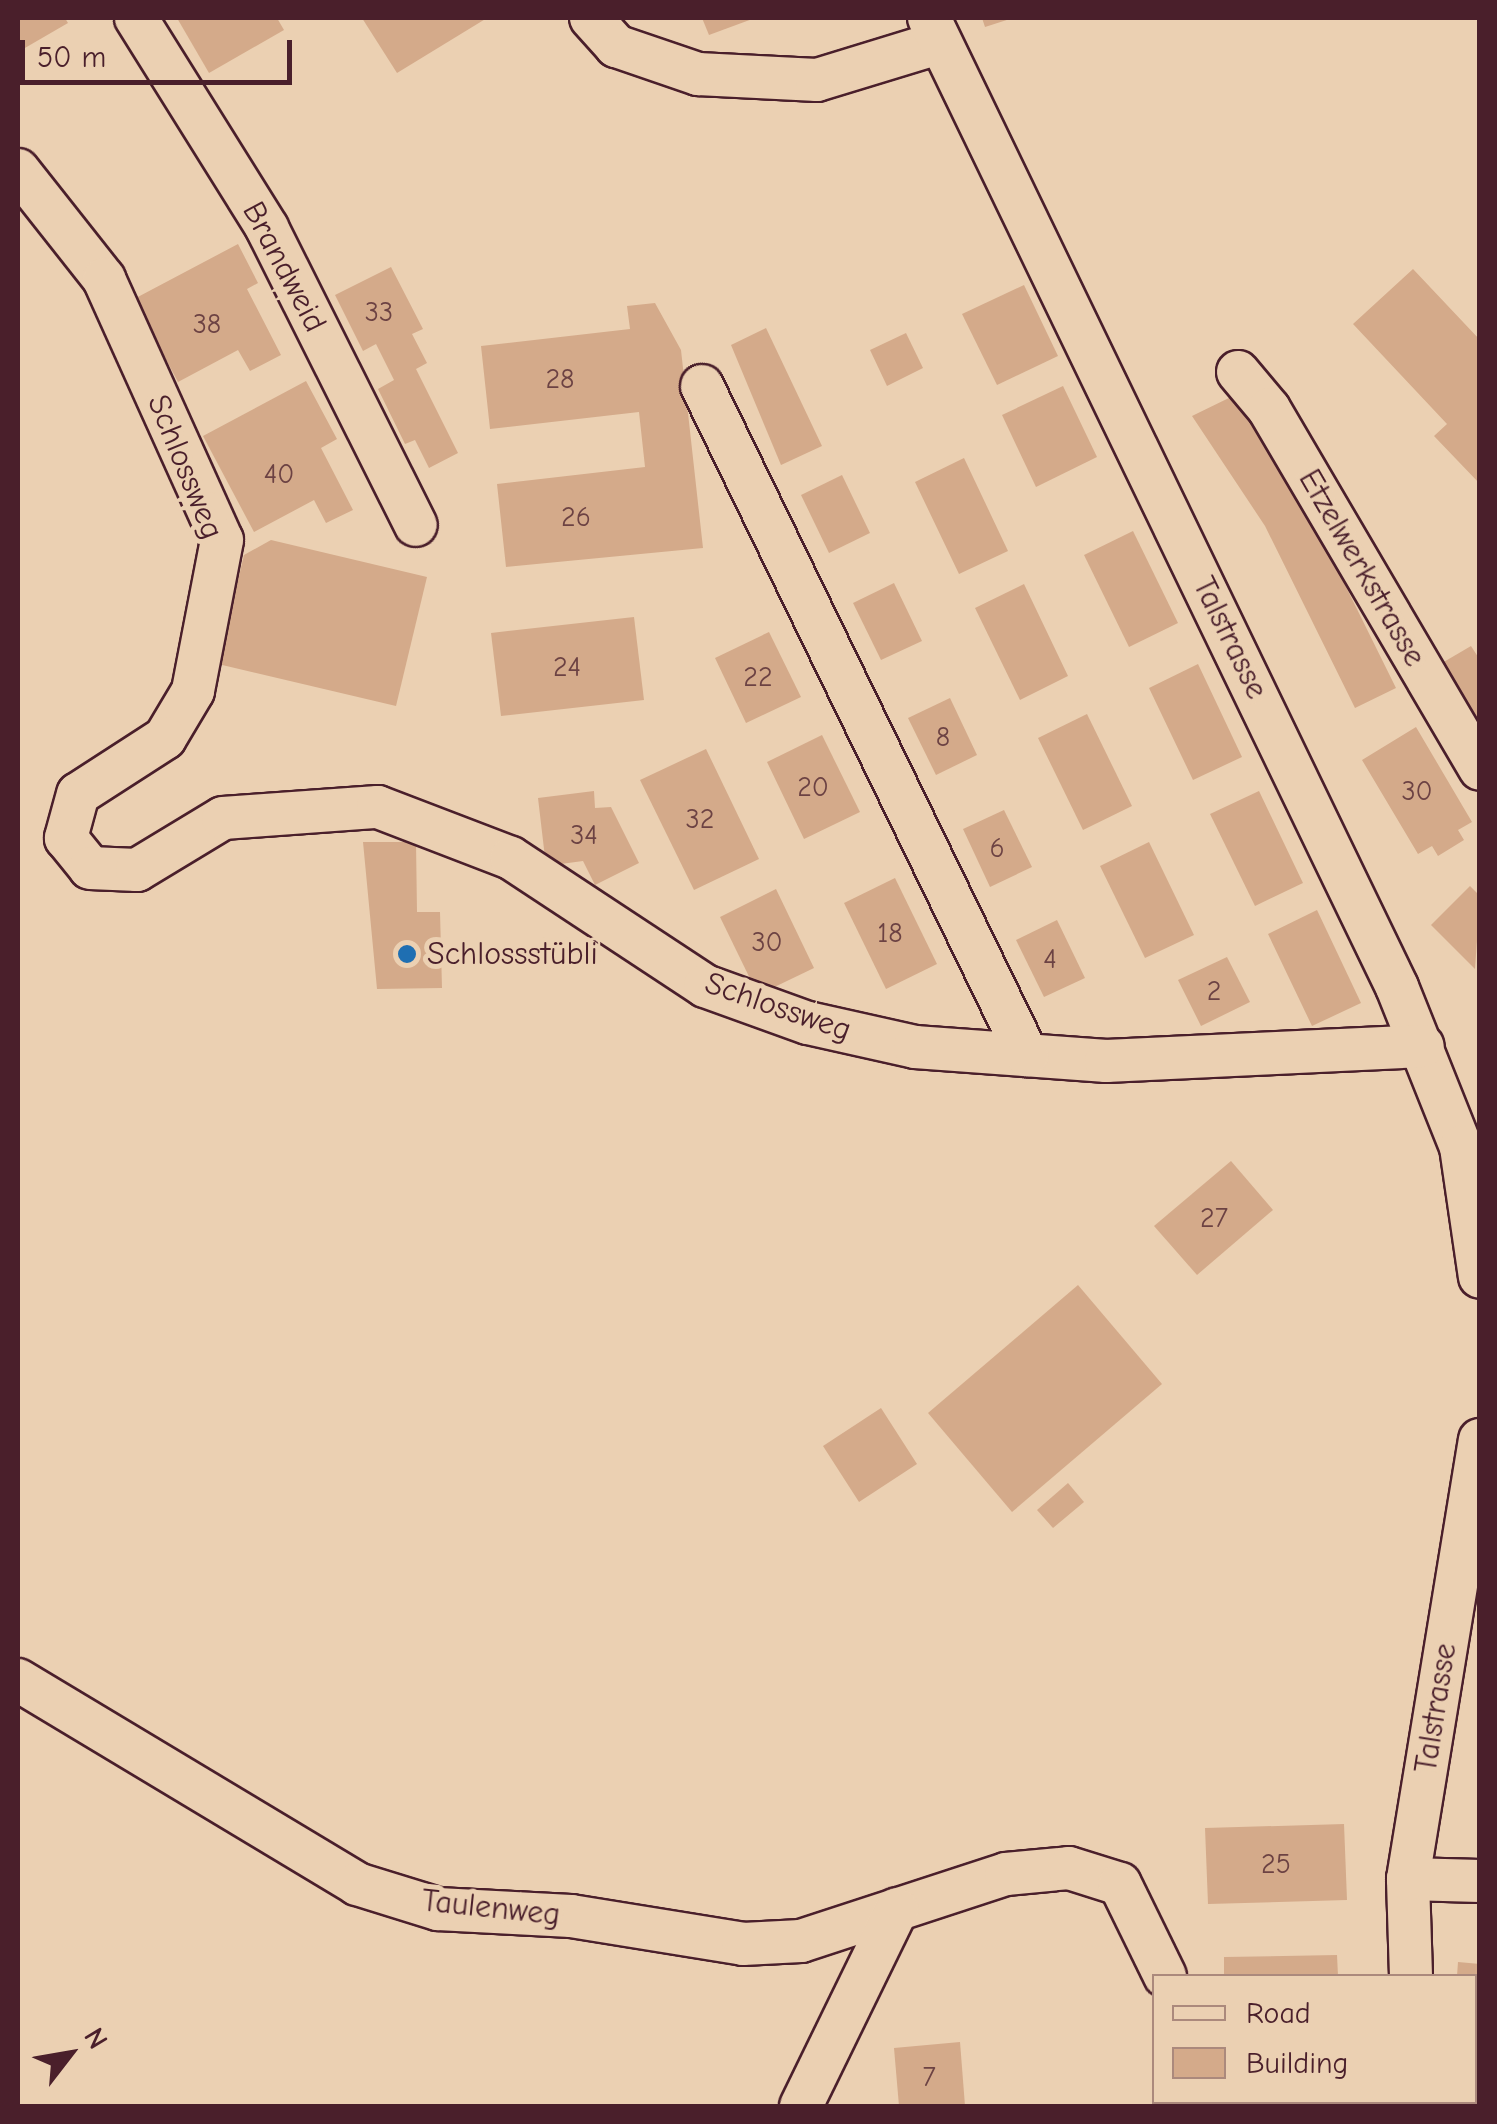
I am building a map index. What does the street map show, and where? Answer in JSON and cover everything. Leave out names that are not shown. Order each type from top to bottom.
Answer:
[{"type":"street","name":"Brandweid","points":[[136,18],[267,228],[416,525]]},
{"type":"street","points":[[591,18],[616,46],[698,74],[817,80],[934,30]]},
{"type":"street","name":"Talstrasse","points":[[934,30],[1470,1144],[1480,1276]]},
{"type":"street","name":"Schlossweg","points":[[18,170],[104,279],[222,540],[194,691],[165,738],[78,794],[66,838],[90,868],[137,870],[222,818],[378,807],[512,858],[705,986],[914,1047],[1106,1061],[1423,1046]]},
{"type":"street","name":"Etzelwerkstrasse","points":[[1238,372],[1269,408],[1480,769]]},
{"type":"street","points":[[702,386],[1027,1055]]},
{"type":"street","name":"Talstrasse","points":[[1411,1974],[1408,1879],[1480,1440]]},
{"type":"street","name":"Taulenweg","points":[[18,1680],[357,1884],[438,1909],[570,1916],[743,1944],[801,1942],[1006,1874],[1069,1868],[1120,1884],[1164,1974]]},
{"type":"street","points":[[1408,1879],[1480,1881]]},
{"type":"street","points":[[800,2106],[896,1909]]},
{"type":"building","points":[[18,18],[65,18],[68,23],[18,52]]},
{"type":"building","points":[[177,18],[277,18],[284,30],[209,73]]},
{"type":"building","points":[[362,18],[487,18],[397,73]]},
{"type":"building","points":[[702,18],[755,18],[709,35]]},
{"type":"building","points":[[982,18],[1013,18],[985,27]]},
{"type":"building","points":[[238,244],[258,283],[247,289],[281,355],[250,371],[238,350],[178,382],[134,299]]},
{"type":"building","points":[[391,267],[423,329],[412,334],[427,363],[416,369],[458,453],[429,468],[415,440],[405,444],[378,389],[394,380],[376,344],[363,351],[335,295]]},
{"type":"building","points":[[1413,269],[1480,340],[1480,484],[1434,436],[1447,424],[1353,324]]},
{"type":"building","points":[[1024,285],[1058,356],[997,385],[962,314]]},
{"type":"building","points":[[655,303],[681,350],[703,548],[506,567],[497,484],[645,467],[639,412],[490,429],[481,346],[630,329],[627,306]]},
{"type":"building","points":[[766,328],[822,446],[781,465],[731,345]]},
{"type":"building","points":[[906,333],[923,368],[887,386],[870,350]]},
{"type":"building","points":[[306,381],[337,439],[321,448],[353,510],[326,523],[314,500],[254,532],[203,436]]},
{"type":"building","points":[[1063,386],[1097,457],[1036,487],[1002,415]]},
{"type":"building","points":[[1235,395],[1306,506],[1396,688],[1355,708],[1265,526],[1192,416]]},
{"type":"building","points":[[964,458],[1008,551],[959,574],[915,482]]},
{"type":"building","points":[[842,475],[870,533],[829,553],[801,495]]},
{"type":"building","points":[[1133,531],[1178,623],[1129,647],[1084,555]]},
{"type":"building","points":[[271,540],[427,577],[396,706],[218,664],[244,555]]},
{"type":"building","points":[[894,583],[922,641],[881,660],[853,603]]},
{"type":"building","points":[[1024,584],[1068,676],[1020,700],[975,608]]},
{"type":"building","points":[[634,617],[644,700],[501,716],[491,633]]},
{"type":"building","points":[[769,632],[801,697],[746,723],[715,658]]},
{"type":"building","points":[[1471,646],[1480,660],[1480,728],[1442,663]]},
{"type":"building","points":[[1198,664],[1242,757],[1193,780],[1149,688]]},
{"type":"building","points":[[950,698],[977,755],[936,775],[908,718]]},
{"type":"building","points":[[1087,714],[1132,806],[1083,830],[1038,738]]},
{"type":"building","points":[[1416,727],[1472,822],[1458,830],[1464,840],[1438,856],[1432,846],[1418,854],[1362,760]]},
{"type":"building","points":[[822,735],[860,812],[804,839],[767,762]]},
{"type":"building","points":[[706,749],[759,859],[694,890],[640,780]]},
{"type":"building","points":[[594,791],[595,808],[611,807],[639,863],[595,885],[583,861],[546,866],[538,798]]},
{"type":"building","points":[[1259,791],[1303,883],[1255,906],[1210,814]]},
{"type":"building","points":[[1004,810],[1032,867],[990,887],[963,829]]},
{"type":"building","points":[[363,842],[416,842],[417,912],[440,912],[442,988],[377,989]]},
{"type":"building","points":[[1149,842],[1194,935],[1145,958],[1100,866]]},
{"type":"building","points":[[895,878],[937,964],[886,989],[844,903]]},
{"type":"building","points":[[1470,886],[1480,896],[1475,969],[1431,925]]},
{"type":"building","points":[[776,889],[814,968],[758,995],[720,917]]},
{"type":"building","points":[[1317,910],[1361,1003],[1312,1026],[1268,934]]},
{"type":"building","points":[[1057,920],[1085,978],[1044,997],[1016,940]]},
{"type":"building","points":[[1227,957],[1250,1002],[1201,1026],[1178,980]]},
{"type":"building","points":[[1231,1161],[1273,1210],[1197,1275],[1154,1226]]},
{"type":"building","points":[[1078,1285],[1162,1384],[1012,1512],[928,1413]]},
{"type":"building","points":[[881,1408],[917,1464],[859,1502],[823,1446]]},
{"type":"building","points":[[1068,1483],[1084,1502],[1053,1528],[1037,1510]]},
{"type":"building","points":[[1344,1824],[1347,1900],[1208,1904],[1205,1828]]},
{"type":"building","points":[[1337,1955],[1338,1974],[1224,1974],[1224,1957]]},
{"type":"building","points":[[1458,1962],[1480,1964],[1480,2043],[1477,1974],[1457,1974]]},
{"type":"building","points":[[960,2042],[965,2106],[899,2106],[894,2048]]},
{"type":"building","points":[[1236,2104],[1237,2106],[1156,2106]]},
{"type":"building","points":[[1394,2104],[1394,2106],[1354,2106]]},
{"type":"place","name":"Schlossstübli","points":[[407,954]]}]
